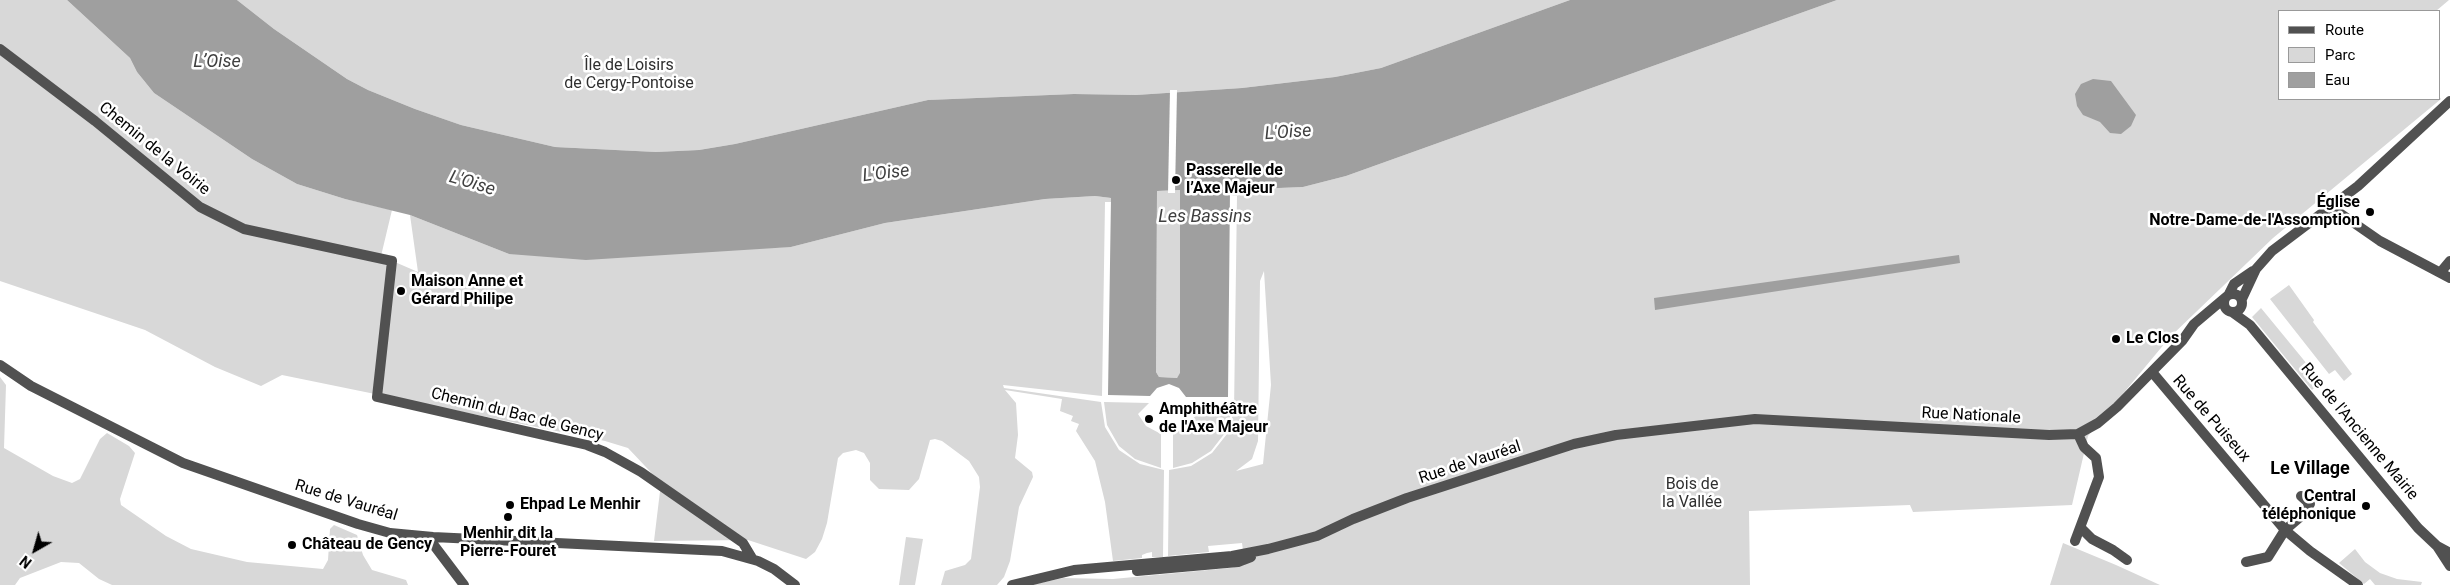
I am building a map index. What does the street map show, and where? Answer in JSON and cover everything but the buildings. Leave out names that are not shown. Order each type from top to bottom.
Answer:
[{"type":"street","name":"Chemin de la Voirie","points":[[3,51],[95,120],[200,207],[244,229],[392,261]]},
{"type":"street","points":[[2230,311],[2224,304],[2234,284],[2256,269],[2272,250],[2331,207],[2396,152],[2450,101]]},
{"type":"street","points":[[2331,207],[2380,241],[2450,278]]},
{"type":"street","name":"Chemin du Bac de Gency","points":[[392,261],[377,397],[588,444],[641,472],[742,543],[752,558]]},
{"type":"street","points":[[2440,273],[2450,261]]},
{"type":"street","points":[[2206,316],[2240,309],[2256,269]]},
{"type":"street","points":[[2075,541],[2099,477],[2096,458],[2084,447],[2078,434],[2110,413],[2182,341],[2194,324],[2228,296],[2236,294],[2242,301]]},
{"type":"street","name":"Rue de l'Ancienne Mairie","points":[[2242,301],[2250,325]]},
{"type":"street","name":"Rue de l'Ancienne Mairie","points":[[2230,311],[2250,325],[2418,528],[2437,546],[2450,553]]},
{"type":"street","name":"Rue de Vauréal","points":[[0,365],[31,386],[183,463],[358,524],[390,533],[433,537],[722,551],[752,558],[774,569],[795,585]]},
{"type":"street","name":"Rue de Puiseux","points":[[2152,372],[2285,530],[2301,544],[2358,585]]},
{"type":"street","name":"Rue Nationale","points":[[1686,427],[1755,419],[2050,435],[2078,434]]},
{"type":"street","name":"Rue de Vauréal","points":[[1012,585],[1074,570],[1232,556],[1268,549],[1317,536],[1353,519],[1407,498],[1574,444],[1616,434],[1686,427]]},
{"type":"street","points":[[2246,562],[2268,557],[2285,530],[2310,504],[2301,496]]},
{"type":"street","points":[[2081,528],[2092,539],[2127,560]]},
{"type":"street","points":[[433,537],[433,544],[464,585]]},
{"type":"street","points":[[2437,546],[2450,566]]},
{"type":"green space","points":[[0,0],[67,0],[130,58],[137,72],[154,93],[252,159],[297,184],[345,199],[392,210],[381,256],[418,272],[410,215],[509,254],[791,247],[885,223],[1045,199],[1095,196],[1111,198],[1111,202],[1105,202],[1102,396],[1003,385],[1004,388],[1101,402],[1105,427],[1119,450],[1140,464],[1164,470],[1163,557],[1152,557],[1152,552],[1142,555],[1142,558],[1113,561],[1105,502],[1095,461],[1076,431],[1079,424],[1071,421],[1073,416],[1060,411],[1062,399],[1005,390],[1016,403],[1018,435],[1015,458],[1032,472],[1033,477],[1019,507],[1010,561],[1004,577],[997,585],[941,585],[945,571],[965,565],[971,559],[980,487],[979,477],[969,461],[942,441],[930,440],[919,479],[909,490],[879,489],[870,480],[870,463],[864,453],[856,450],[843,453],[838,458],[827,523],[822,539],[815,552],[806,559],[748,540],[654,541],[661,483],[628,448],[605,441],[282,375],[261,386],[215,367],[145,330],[0,281]]},
{"type":"green space","name":"Île de Loisirs de Cergy-Pontoise","points":[[237,0],[1570,0],[1381,68],[1335,77],[1242,88],[1136,95],[1074,94],[928,100],[735,144],[699,150],[656,152],[555,147],[461,125],[415,109],[368,90],[347,79],[274,29]]},
{"type":"green space","name":"Bois de la Vallée","points":[[1837,0],[2449,0],[2437,10],[2278,10],[2278,100],[2440,100],[2273,238],[2170,337],[2088,436],[2072,505],[1913,512],[1910,505],[1749,511],[1750,585],[1031,585],[1063,578],[1113,579],[1245,565],[1242,543],[1208,546],[1209,552],[1168,556],[1169,470],[1191,466],[1212,453],[1227,434],[1234,411],[1237,196],[1230,195],[1230,190],[1303,187],[1346,176]],"holes":[[[1264,271],[1271,385],[1263,464],[1236,471],[1252,459],[1258,441],[1260,281]]]},
{"type":"green space","points":[[1180,190],[1180,374],[1177,378],[1159,377],[1156,372],[1157,191]]},
{"type":"green space","points":[[2289,285],[2314,320],[2313,322],[2352,374],[2344,381],[2335,370],[2329,374],[2270,299]]},
{"type":"green space","points":[[2261,308],[2321,381],[2312,390],[2252,317]]},
{"type":"green space","points":[[0,377],[6,385],[4,448],[53,476],[72,483],[80,479],[100,439],[107,433],[129,446],[135,453],[120,499],[121,505],[166,536],[191,549],[247,562],[323,569],[328,560],[330,529],[334,525],[357,535],[363,555],[372,570],[406,580],[408,585],[112,585],[99,579],[79,563],[61,562],[20,578],[15,585],[0,585]]},
{"type":"green space","points":[[1104,402],[1149,403],[1138,414],[1146,426],[1161,434],[1161,468],[1135,459],[1119,446],[1107,425]]},
{"type":"green space","points":[[1187,404],[1232,404],[1231,414],[1225,433],[1211,451],[1192,463],[1173,468],[1173,434],[1187,427],[1196,415]]},
{"type":"green space","points":[[906,537],[923,539],[915,585],[899,585]]},
{"type":"green space","points":[[2063,543],[2116,565],[2160,585],[2050,585]]},
{"type":"green space","points":[[2355,549],[2365,562],[2380,573],[2397,579],[2422,582],[2421,585],[2375,585],[2370,579],[2364,584],[2339,563]]},
{"type":"water","name":"L’Oise","points":[[67,0],[237,0],[274,29],[347,79],[368,90],[415,109],[461,125],[555,147],[656,152],[699,150],[735,144],[928,100],[1074,94],[1136,95],[1242,88],[1335,77],[1381,68],[1570,0],[1837,0],[1346,176],[1303,187],[1230,190],[1228,397],[1186,397],[1179,388],[1169,384],[1157,388],[1150,396],[1108,395],[1111,198],[1095,196],[1045,199],[885,223],[791,247],[586,260],[509,254],[410,215],[345,199],[297,184],[252,159],[154,93],[137,72],[130,58]],"holes":[[[1180,190],[1180,373],[1177,378],[1159,377],[1156,372],[1157,191]]]},
{"type":"water","points":[[2093,79],[2111,81],[2136,115],[2131,126],[2121,134],[2110,133],[2100,122],[2083,115],[2077,106],[2075,94],[2081,84]]},
{"type":"water","points":[[1959,255],[1960,263],[1655,310],[1654,298]]},
{"type":"pier","points":[[1170,90],[1177,90],[1175,193],[1168,193]]},
{"type":"place","name":"Passerelle de l’Axe Majeur","points":[[1176,180]]},
{"type":"place","name":"Église Notre-Dame-de-l'Assomption","points":[[2370,212]]},
{"type":"place","name":"Maison Anne et Gérard Philipe","points":[[401,291]]},
{"type":"place","name":"Le Clos","points":[[2116,339]]},
{"type":"place","name":"Amphithéâtre de l'Axe Majeur","points":[[1149,419]]},
{"type":"place","name":"Ehpad Le Menhir","points":[[510,505]]},
{"type":"place","name":"Central téléphonique","points":[[2366,506]]},
{"type":"place","name":"Menhir dit la Pierre-Fouret","points":[[508,517]]},
{"type":"place","name":"Château de Gency","points":[[292,545]]},
{"type":"district","name":"Le Village","points":[[2310,469]]},
{"type":"water label","name":"L'Oise","points":[[1288,133]]},
{"type":"water label","name":"L'Oise","points":[[886,174]]},
{"type":"water label","name":"L'Oise","points":[[472,184]]},
{"type":"water label","name":"Les Bassins","points":[[1205,217]]}]
